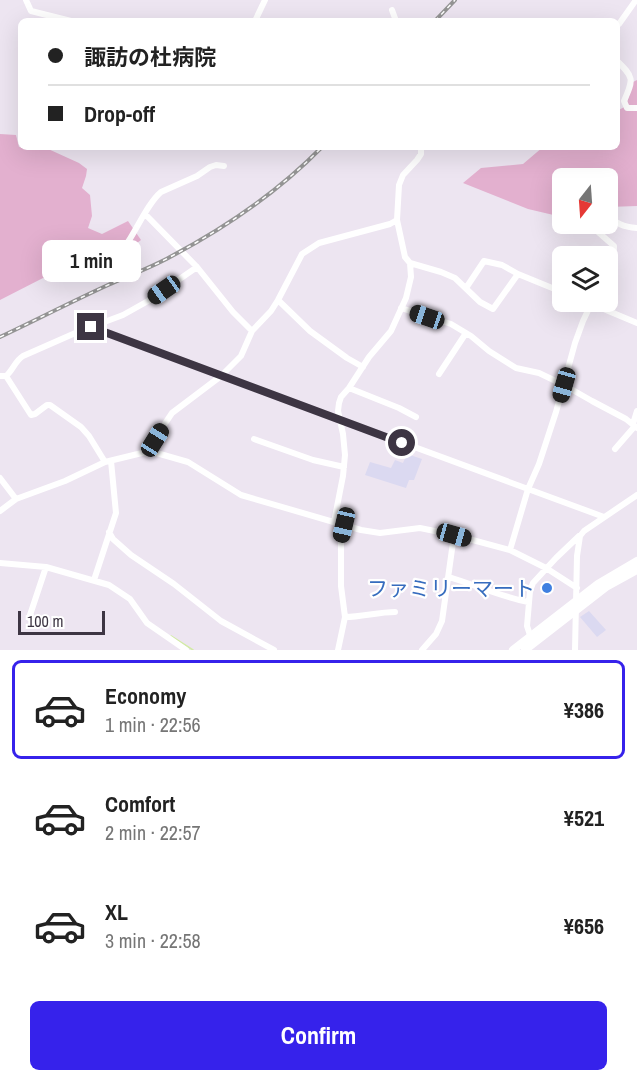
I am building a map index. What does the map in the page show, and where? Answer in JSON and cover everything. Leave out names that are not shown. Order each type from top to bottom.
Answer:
[{"type":"street","points":[[26,0],[31,11],[59,18]]},
{"type":"street","points":[[256,18],[265,0]]},
{"type":"street","points":[[620,23],[636,0]]},
{"type":"street","points":[[392,10],[395,18]]},
{"type":"street","points":[[620,64],[631,76],[632,85],[624,101],[627,108],[637,108]]},
{"type":"street","points":[[422,150],[417,160],[400,180],[399,185],[397,220],[405,257],[410,263],[455,278],[480,302],[493,309],[518,274]]},
{"type":"street","points":[[128,242],[161,192],[197,176],[210,167],[224,166]]},
{"type":"street","points":[[145,214],[196,267],[252,331]]},
{"type":"street","points":[[146,452],[172,413],[221,376],[241,356],[252,331],[271,311],[302,254],[319,243],[390,224],[397,220]]},
{"type":"street","points":[[618,224],[637,228]]},
{"type":"street","points":[[600,234],[614,246]]},
{"type":"street","points":[[466,288],[484,261],[502,265],[552,288]]},
{"type":"street","points":[[334,522],[345,455],[338,411],[339,403],[369,357],[391,331],[409,288],[410,263]]},
{"type":"street","points":[[94,580],[116,513],[108,461],[81,427],[50,405],[30,415],[3,376],[10,372],[13,365],[23,356],[88,327],[123,315],[148,301],[196,267]]},
{"type":"street","points":[[278,300],[310,331],[363,367]]},
{"type":"street","points":[[401,308],[451,324],[516,368],[539,374],[564,385],[635,426]]},
{"type":"street","points":[[510,550],[586,312]]},
{"type":"street","points":[[612,312],[637,323]]},
{"type":"street","points":[[91,327],[604,518]]},
{"type":"street","points":[[439,374],[466,333]]},
{"type":"street","points":[[349,388],[416,417]]},
{"type":"street","points":[[615,449],[635,426],[637,411]]},
{"type":"street","points":[[254,439],[303,458],[344,467]]},
{"type":"street","points":[[0,512],[16,499],[65,481],[108,461],[153,452],[188,462],[241,495],[361,530],[380,533],[420,528],[510,550],[546,568],[576,588]]},
{"type":"street","points":[[0,478],[16,499]]},
{"type":"street","points":[[532,640],[527,626],[528,602],[533,583],[584,531],[637,495]]},
{"type":"street","points":[[338,650],[345,617],[341,586],[341,538],[344,525]]},
{"type":"street","points":[[109,532],[131,555],[174,584],[221,621],[274,650]]},
{"type":"street","points":[[422,650],[436,634],[442,621],[454,535]]},
{"type":"street","points":[[575,650],[577,556],[580,536]]},
{"type":"street","points":[[525,650],[532,640],[576,601],[598,584],[637,561]]},
{"type":"street","points":[[0,563],[46,567],[109,585],[130,599],[147,623],[186,650]]},
{"type":"street","points":[[30,618],[46,567]]},
{"type":"street","points":[[513,650],[576,611],[606,587],[637,570]]},
{"type":"street","points":[[449,577],[528,602]]},
{"type":"street","points":[[345,617],[395,612]]},
{"type":"shaded area","points":[[637,80],[637,206],[618,207],[618,168],[552,168],[552,215],[528,209],[463,183],[481,168],[523,164],[539,150],[620,150],[620,109],[626,106],[633,82]]},
{"type":"shaded area","points":[[0,134],[16,135],[18,150],[50,150],[87,169],[82,188],[90,195],[92,216],[88,228],[102,234],[128,221],[141,240],[113,261],[61,278],[43,278],[0,300]]},
{"type":"shaded area","points":[[407,454],[422,459],[414,480],[409,480],[406,488],[365,475],[370,462],[391,468],[395,460],[403,463]]},
{"type":"shaded area","points":[[589,611],[606,630],[597,637],[580,617]]},
{"type":"waterway","points":[[171,636],[193,650]]},
{"type":"railway","points":[[438,18],[455,0]]},
{"type":"railway","points":[[0,337],[191,246],[251,208],[288,179],[319,150]]},
{"type":"place","name":"ファミリーマート","points":[[547,588]]},
{"type":"route","points":[[91,327],[402,443]]}]
